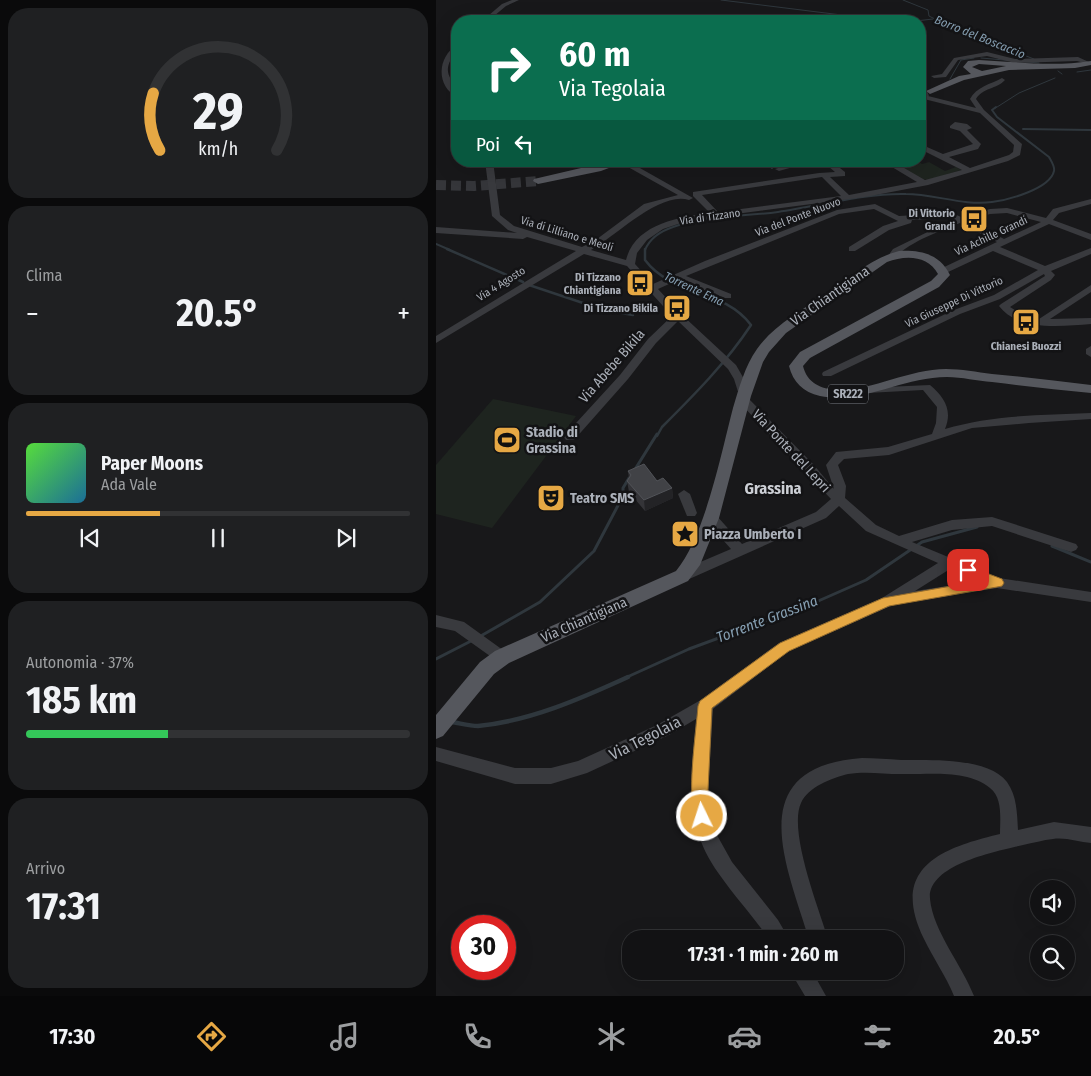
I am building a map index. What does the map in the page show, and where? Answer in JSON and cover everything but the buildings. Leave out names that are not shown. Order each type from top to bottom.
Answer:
[{"type":"main road","points":[[930,92],[956,80],[966,73],[967,65],[981,60],[1034,66],[1090,64]]},
{"type":"main road","points":[[981,60],[1002,67],[1002,74]]},
{"type":"main road","points":[[956,80],[986,74],[1002,74],[1034,66]]},
{"type":"main road","points":[[968,69],[986,74]]},
{"type":"main road","points":[[538,181],[608,167]]},
{"type":"main road","name":"Via Chiantigiana","points":[[436,730],[487,668],[496,653],[682,576],[691,565],[711,518],[744,398],[756,362],[775,335],[866,270],[892,256],[905,254],[922,256],[935,262],[943,271]]},
{"type":"main road","name":"SR222","points":[[943,271],[943,277],[940,281],[800,359],[796,366],[796,375],[802,382],[818,391],[845,394],[907,378],[946,373],[1091,389]]},
{"type":"street","points":[[492,15],[504,5],[516,0]]},
{"type":"street","points":[[451,54],[445,60],[443,72],[447,84],[451,88]]},
{"type":"street","points":[[934,76],[944,76],[956,59],[981,60],[991,54],[1024,62],[1078,59],[1090,64]]},
{"type":"street","points":[[982,111],[975,103],[974,96],[977,92],[998,84],[1002,74]]},
{"type":"street","points":[[926,98],[982,111]]},
{"type":"street","name":"Via di Tizzano","points":[[630,264],[631,256],[638,243],[653,230],[667,224],[714,213],[846,197],[925,183],[1006,160],[1013,156],[1018,150],[1018,144],[982,111]]},
{"type":"street","points":[[942,157],[977,144],[964,130]]},
{"type":"street","points":[[926,149],[968,170]]},
{"type":"street","name":"Via di Lilliano e Meoli","points":[[490,167],[496,216],[511,228],[581,251],[630,264]]},
{"type":"street","points":[[631,167],[714,213]]},
{"type":"street","points":[[779,169],[787,167]]},
{"type":"street","points":[[714,213],[696,194],[810,176],[842,174],[833,167]]},
{"type":"street","points":[[897,167],[925,183]]},
{"type":"street","points":[[825,176],[846,197]]},
{"type":"street","name":"Via 4 Agosto","points":[[436,340],[600,241],[647,206],[685,196]]},
{"type":"street","points":[[892,256],[896,251],[958,219],[985,213],[1056,211],[1091,201]]},
{"type":"street","name":"Via del Ponte Nuovo","points":[[652,288],[661,282],[837,212],[875,206],[898,219],[952,215],[958,219]]},
{"type":"street","points":[[1047,222],[1056,211]]},
{"type":"street","points":[[1020,212],[1091,237]]},
{"type":"street","points":[[852,248],[886,228],[924,216]]},
{"type":"street","points":[[958,219],[1004,242]]},
{"type":"street","name":"Via Achille Grandi","points":[[943,271],[1047,222]]},
{"type":"street","points":[[436,230],[517,236],[530,235]]},
{"type":"street","points":[[994,248],[1044,270],[1050,275],[1006,304],[1004,308],[1029,321],[1064,323],[1091,321]]},
{"type":"street","name":"Via Giuseppe Di Vittorio","points":[[827,374],[957,312],[997,297],[1044,270],[1091,251]]},
{"type":"street","points":[[630,264],[678,316],[732,367],[739,379],[744,398]]},
{"type":"street","points":[[676,277],[728,296]]},
{"type":"street","points":[[1040,322],[1091,288]]},
{"type":"street","name":"Via Abebe Bikila","points":[[570,436],[624,377],[652,341],[678,316]]},
{"type":"street","points":[[1091,349],[1091,354]]},
{"type":"street","points":[[866,390],[916,386],[926,388],[934,394],[943,407],[944,414],[937,435]]},
{"type":"street","name":"Via Ponte del Lepri","points":[[744,398],[809,467],[830,493],[871,528],[997,583]]},
{"type":"street","points":[[682,576],[820,515],[839,499],[840,486],[832,466],[840,455],[889,451],[970,425],[990,422],[1091,416]]},
{"type":"street","points":[[684,494],[691,513]]},
{"type":"street","points":[[711,518],[740,550]]},
{"type":"street","points":[[903,543],[952,525],[992,521],[1071,547]]},
{"type":"street","name":"Via Tegolaia","points":[[436,754],[515,776],[551,776],[581,768],[663,730],[705,706],[784,647],[887,602],[949,563]]},
{"type":"street","points":[[997,583],[1091,597]]},
{"type":"street","name":"Via Tegolaia","points":[[887,602],[997,583]]},
{"type":"street","points":[[436,621],[449,622],[459,626],[496,653]]},
{"type":"street","points":[[705,706],[700,790],[702,816],[709,841],[724,866],[773,930]]},
{"type":"street","points":[[816,930],[794,854],[790,823],[792,803],[799,792],[821,776],[841,768],[863,766],[952,768],[984,776],[996,783],[1006,796],[1009,840]]},
{"type":"street","points":[[964,996],[958,979],[927,924],[921,895],[930,875],[950,858],[971,849],[1054,830],[1091,834]]},
{"type":"shaded area","points":[[929,162],[945,171],[956,167],[961,170],[929,180],[923,179],[901,167],[926,167],[926,163]]},
{"type":"shaded area","name":"Stadio di Grassina","points":[[493,399],[576,416],[492,528],[436,514],[436,465]]},
{"type":"waterway","points":[[721,0],[842,15]]},
{"type":"waterway","name":"Borro del Boscaccio","points":[[903,0],[928,10],[929,16],[955,29],[1034,59]]},
{"type":"waterway","points":[[926,20],[933,19]]},
{"type":"waterway","points":[[950,79],[961,60],[974,58]]},
{"type":"waterway","points":[[981,58],[1039,63]]},
{"type":"waterway","name":"Torrente Ema","points":[[1077,72],[1091,70]]},
{"type":"waterway","name":"Borro del Boscaccio","points":[[1058,71],[1062,74]]},
{"type":"waterway","name":"Torrente Ema","points":[[994,109],[1019,93],[1055,78]]},
{"type":"waterway","name":"Torrente Ema","points":[[645,250],[653,239],[664,231],[686,223],[712,218],[765,214],[890,194],[917,195],[981,203],[999,201],[1028,192],[1045,183],[1051,177],[1054,171],[1053,165],[1049,157],[997,117],[992,110],[996,107]]},
{"type":"waterway","points":[[1023,129],[1091,130]]},
{"type":"waterway","points":[[436,244],[450,250]]},
{"type":"waterway","points":[[447,249],[523,282]]},
{"type":"waterway","name":"Torrente Ema","points":[[645,250],[645,260],[656,272],[683,287],[726,304],[740,313],[751,325],[720,366],[662,427],[657,436]]},
{"type":"waterway","points":[[529,285],[604,310],[633,315]]},
{"type":"waterway","name":"Torrente Ema","points":[[634,471],[657,434]]},
{"type":"waterway","name":"Torrente Ema","points":[[479,637],[540,602],[594,551],[623,496],[623,488],[629,478]]},
{"type":"waterway","name":"Torrente Grassina","points":[[625,678],[689,649],[816,602],[866,580],[922,542],[977,527]]},
{"type":"waterway","name":"Torrente Grassina","points":[[1052,546],[1091,562]]},
{"type":"waterway","name":"Torrente Ema","points":[[436,659],[473,640]]},
{"type":"waterway","name":"Torrente Grassina","points":[[451,722],[478,726],[517,719],[555,708],[628,677]]},
{"type":"tunnel","points":[[926,93],[930,91]]},
{"type":"tunnel","points":[[436,185],[474,186],[538,181]]},
{"type":"place","name":"Di Vittorio Grandi","points":[[974,219]]},
{"type":"place","name":"Di Tizzano Chiantigiana","points":[[640,283]]},
{"type":"place","name":"Di Tizzano Bikila","points":[[677,308]]},
{"type":"place","name":"Chianesi Buozzi","points":[[1026,322]]},
{"type":"place","name":"Stadio di Grassina","points":[[507,440]]},
{"type":"place","name":"Teatro SMS","points":[[551,498]]},
{"type":"place","name":"Piazza Umberto I","points":[[685,534]]},
{"type":"district","name":"Grassina","points":[[773,488]]},
{"type":"route","points":[[702,816],[700,790],[705,706],[784,647],[887,602],[997,583],[968,570]]}]
